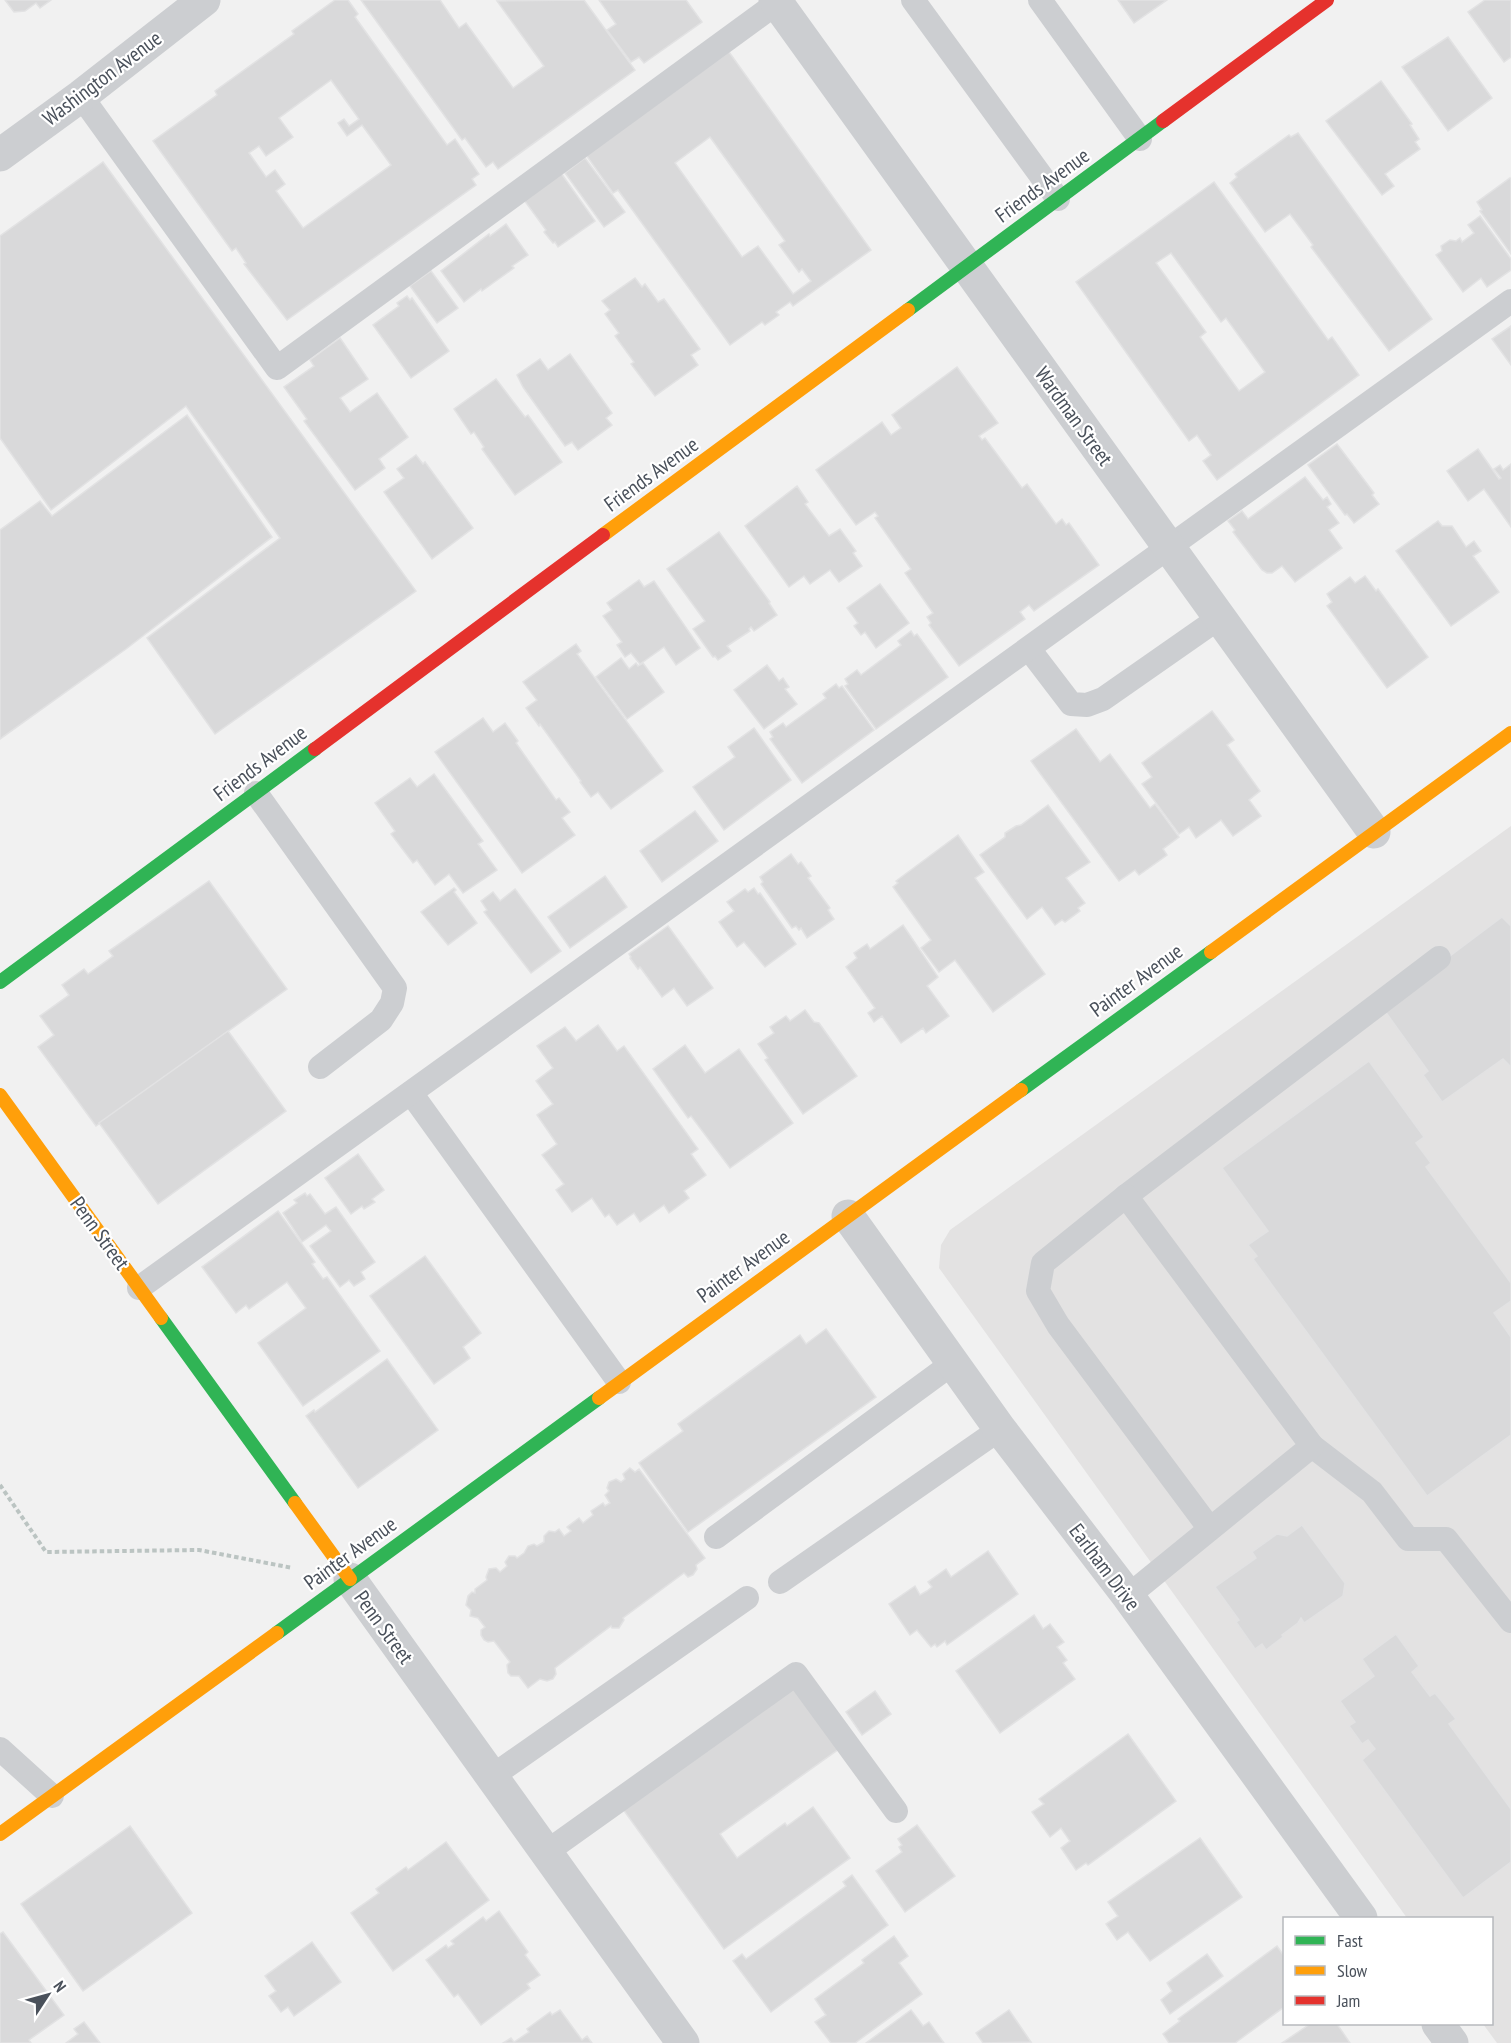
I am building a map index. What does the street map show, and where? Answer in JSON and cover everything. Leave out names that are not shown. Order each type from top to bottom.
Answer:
[{"type":"street","name":"Washington Avenue","points":[[0,155],[81,96],[204,0]]},
{"type":"street","name":"Friends Avenue","points":[[0,982],[1327,0]]},
{"type":"street","name":"Wardman Street","points":[[777,1],[1374,832]]},
{"type":"street","name":"Painter Avenue","points":[[0,1834],[1511,733]]},
{"type":"street","name":"Penn Street","points":[[0,1095],[683,2043]]},
{"type":"street","name":"Earlham Drive","points":[[848,1216],[1000,1429],[1128,1596],[1360,1917]]},
{"type":"lane","points":[[913,0],[1058,199]]},
{"type":"lane","points":[[1040,0],[1140,139]]},
{"type":"lane","points":[[81,96],[277,368],[777,1]]},
{"type":"lane","points":[[139,1288],[1511,301]]},
{"type":"lane","points":[[1029,648],[1071,704],[1087,705],[1103,699],[1219,618]]},
{"type":"lane","points":[[256,793],[395,988],[392,1003],[381,1020],[320,1067]]},
{"type":"lane","points":[[1210,1528],[1058,1325],[1038,1291],[1043,1263],[1126,1196],[1440,958]]},
{"type":"lane","points":[[411,1092],[619,1382]]},
{"type":"lane","points":[[1126,1196],[1312,1446],[1372,1492],[1408,1539],[1446,1539],[1511,1621]]},
{"type":"lane","points":[[716,1537],[953,1363]]},
{"type":"lane","points":[[780,1582],[1000,1429]]},
{"type":"lane","points":[[1128,1596],[1312,1446]]},
{"type":"lane","points":[[491,1778],[747,1598]]},
{"type":"lane","points":[[545,1853],[796,1674],[896,1811]]},
{"type":"lane","points":[[0,1749],[52,1796]]},
{"type":"path","points":[[0,1485],[46,1552],[199,1550],[350,1579]]},
{"type":"shaded area","points":[[1511,826],[1511,2043],[1497,2043],[1484,2025],[1493,2025],[1493,1917],[1406,1917],[939,1268],[941,1245],[950,1230]]},
{"type":"building","points":[[5,0],[51,0],[40,8],[36,3],[25,11],[14,12]]},
{"type":"building","points":[[335,0],[348,0],[358,14],[355,17],[447,145],[455,139],[479,174],[472,179],[476,185],[287,320],[244,264],[246,263],[236,248],[232,251],[153,141],[217,95],[215,91],[294,34],[292,31]],"holes":[[[331,80],[359,119],[349,126],[344,119],[338,123],[347,136],[362,125],[391,165],[303,228],[276,191],[285,184],[275,170],[266,177],[249,153],[259,146],[266,156],[293,137],[279,118]]]},
{"type":"building","points":[[361,0],[440,0],[459,28],[466,23],[513,88],[544,66],[497,1],[584,0],[635,70],[498,169],[493,162],[486,167],[465,138],[462,140]]},
{"type":"building","points":[[599,0],[686,0],[702,22],[644,63],[639,57],[631,62],[607,30],[616,24]]},
{"type":"building","points":[[1118,0],[1167,0],[1134,23]]},
{"type":"building","points":[[1485,0],[1511,0],[1511,57],[1504,62],[1468,12]]},
{"type":"building","points":[[1448,37],[1492,98],[1448,131],[1402,67]]},
{"type":"building","points":[[729,52],[871,250],[793,306],[790,302],[776,312],[779,315],[765,325],[762,322],[730,345],[618,190],[613,193],[586,155]],"holes":[[[710,137],[785,241],[779,245],[799,272],[802,269],[811,281],[793,294],[758,246],[742,257],[675,163]]]},
{"type":"building","points":[[1381,81],[1412,124],[1410,125],[1419,139],[1415,142],[1420,149],[1385,174],[1394,186],[1382,195],[1326,121]]},
{"type":"building","points":[[1298,133],[1432,319],[1389,351],[1311,247],[1313,245],[1290,214],[1265,232],[1230,183],[1237,177],[1235,174],[1289,135],[1291,137]]},
{"type":"building","points":[[585,158],[625,212],[604,227],[565,173]]},
{"type":"building","points":[[103,162],[416,591],[215,734],[147,638],[280,538],[186,406],[51,510],[0,438],[0,236]]},
{"type":"building","points":[[561,173],[595,221],[558,247],[544,232],[546,230],[524,200]]},
{"type":"building","points":[[1510,178],[1511,254],[1480,211],[1482,210],[1477,202]]},
{"type":"building","points":[[1214,182],[1328,340],[1332,337],[1359,375],[1217,480],[1203,461],[1211,455],[1197,435],[1189,441],[1076,282]],"holes":[[[1171,253],[1221,322],[1226,318],[1265,372],[1239,391],[1200,337],[1206,332],[1156,263]]]},
{"type":"building","points":[[1480,216],[1511,259],[1511,270],[1487,287],[1481,278],[1463,292],[1436,255],[1442,251],[1441,246],[1450,240],[1456,241],[1460,238],[1462,242],[1474,233],[1468,225]]},
{"type":"building","points":[[506,224],[528,255],[512,266],[514,268],[464,302],[441,271],[489,234],[490,236]]},
{"type":"building","points":[[431,271],[458,308],[437,323],[410,286]]},
{"type":"building","points":[[635,278],[642,287],[645,284],[658,302],[664,299],[700,349],[691,355],[698,365],[655,396],[631,364],[634,362],[615,336],[619,333],[605,314],[610,310],[602,301]]},
{"type":"building","points":[[407,296],[410,300],[412,298],[449,351],[411,378],[373,325],[399,306],[397,303]]},
{"type":"building","points":[[1511,326],[1511,365],[1492,339]]},
{"type":"building","points":[[340,338],[368,379],[340,398],[350,412],[377,393],[408,437],[379,459],[385,468],[355,490],[304,421],[307,419],[284,387],[314,366],[310,360]]},
{"type":"building","points":[[570,354],[612,413],[606,418],[612,425],[578,450],[572,442],[565,446],[517,375],[540,359],[548,370]]},
{"type":"building","points":[[957,367],[998,423],[979,436],[982,440],[985,438],[1022,488],[1027,484],[1056,524],[1062,519],[1066,525],[1069,523],[1099,565],[1034,611],[1029,605],[1020,612],[1025,619],[959,666],[929,625],[931,623],[927,617],[933,613],[905,573],[911,569],[875,518],[878,516],[875,512],[856,525],[816,470],[882,422],[891,435],[901,428],[892,415]]},
{"type":"building","points":[[496,379],[525,417],[528,415],[562,462],[515,495],[482,449],[484,447],[474,432],[471,434],[454,409]]},
{"type":"building","points":[[187,415],[272,537],[126,649],[0,739],[0,530],[40,501],[52,516]]},
{"type":"building","points":[[1337,444],[1374,493],[1372,495],[1379,504],[1354,523],[1347,514],[1345,515],[1308,465]]},
{"type":"building","points":[[1478,449],[1499,479],[1501,478],[1494,469],[1500,465],[1503,470],[1511,464],[1511,527],[1484,489],[1468,501],[1447,471]]},
{"type":"building","points":[[416,455],[423,464],[425,462],[473,528],[432,559],[384,492],[404,478],[397,469]]},
{"type":"building","points":[[1305,477],[1323,500],[1327,497],[1331,504],[1327,507],[1339,523],[1329,530],[1342,548],[1295,582],[1282,566],[1272,573],[1262,570],[1233,532],[1235,530],[1228,521],[1242,511],[1248,519]]},
{"type":"building","points":[[797,486],[808,502],[805,504],[829,536],[840,529],[856,551],[853,553],[862,566],[839,582],[830,570],[810,584],[804,576],[789,587],[745,526]]},
{"type":"building","points":[[1438,521],[1442,526],[1452,526],[1466,547],[1474,541],[1481,551],[1473,556],[1499,592],[1451,626],[1396,551]]},
{"type":"building","points":[[719,532],[777,615],[754,631],[751,627],[750,631],[727,646],[731,651],[718,660],[715,656],[713,657],[693,629],[705,621],[667,569]]},
{"type":"building","points":[[1365,576],[1376,591],[1378,589],[1428,657],[1387,688],[1327,606],[1332,602],[1327,594],[1350,577],[1355,583]]},
{"type":"building","points":[[639,580],[644,587],[654,581],[700,648],[676,665],[664,647],[640,664],[631,653],[625,657],[617,645],[622,642],[603,616],[612,610],[607,603]]},
{"type":"building","points":[[880,584],[909,623],[876,648],[865,632],[861,635],[854,626],[858,623],[847,608]]},
{"type":"building","points":[[911,631],[914,636],[917,634],[948,677],[876,729],[845,686],[848,684],[845,679],[857,670],[861,675],[901,645],[898,641]]},
{"type":"building","points":[[576,644],[581,651],[577,654],[663,771],[611,809],[598,792],[591,797],[540,724],[539,726],[526,708],[537,700],[523,682]]},
{"type":"building","points":[[621,658],[629,669],[636,663],[638,666],[643,663],[664,692],[627,719],[596,677]]},
{"type":"building","points":[[767,665],[779,681],[783,678],[789,687],[785,689],[797,704],[764,729],[734,690]]},
{"type":"building","points":[[836,684],[839,688],[842,686],[874,730],[802,783],[770,739],[773,737],[770,732],[783,723],[786,727],[826,698],[823,694]]},
{"type":"building","points":[[1212,711],[1234,740],[1227,745],[1260,791],[1249,800],[1261,816],[1233,836],[1221,820],[1196,838],[1189,827],[1179,834],[1142,784],[1152,777],[1142,763]]},
{"type":"building","points":[[483,718],[493,732],[505,723],[518,741],[516,743],[556,800],[559,798],[570,812],[562,818],[575,835],[522,873],[435,752]]},
{"type":"building","points":[[754,728],[791,780],[724,830],[693,787],[735,757],[728,747]]},
{"type":"building","points":[[1076,729],[1100,762],[1110,754],[1150,808],[1155,804],[1179,837],[1163,849],[1167,855],[1139,875],[1135,870],[1119,881],[1031,761]]},
{"type":"building","points":[[434,774],[483,841],[478,844],[497,870],[463,893],[449,874],[435,885],[417,860],[413,863],[391,834],[395,831],[375,803],[410,778],[417,787]]},
{"type":"building","points":[[1048,805],[1090,862],[1066,878],[1085,903],[1078,908],[1080,911],[1065,922],[1062,920],[1055,925],[1042,907],[1027,919],[980,855],[1005,837],[1005,833],[1021,825]]},
{"type":"building","points":[[695,811],[718,841],[662,882],[640,851]]},
{"type":"building","points":[[958,835],[984,872],[975,878],[1045,974],[993,1012],[955,960],[939,972],[921,948],[931,940],[893,887],[898,883],[896,881]]},
{"type":"building","points":[[791,854],[798,864],[801,862],[811,876],[808,878],[830,908],[828,910],[834,919],[807,938],[801,928],[799,930],[796,926],[792,928],[761,884],[763,882],[760,877]]},
{"type":"building","points":[[605,876],[627,907],[570,948],[548,917]]},
{"type":"building","points":[[209,881],[287,989],[96,1126],[38,1047],[54,1035],[40,1016],[69,995],[62,985],[84,969],[88,974],[113,956],[109,951]]},
{"type":"building","points":[[454,888],[456,890],[454,892],[477,923],[448,945],[421,912]]},
{"type":"building","points":[[754,888],[758,894],[760,893],[796,944],[765,967],[744,942],[737,947],[719,922],[734,911],[727,902],[745,889],[748,892]]},
{"type":"building","points":[[515,889],[561,951],[531,973],[484,912],[487,910],[481,901],[493,892],[500,901]]},
{"type":"building","points":[[1502,917],[1511,926],[1511,1067],[1503,1059],[1442,1102],[1423,1075],[1428,1071],[1382,1007]]},
{"type":"building","points":[[903,925],[938,977],[927,986],[949,1016],[926,1033],[923,1028],[901,1043],[882,1016],[874,1022],[868,1013],[875,1008],[846,967],[857,958],[854,953],[867,944],[870,949]]},
{"type":"building","points":[[668,926],[713,988],[687,1006],[674,988],[662,997],[640,967],[638,969],[629,954]]},
{"type":"building","points":[[805,1010],[814,1022],[819,1023],[857,1076],[803,1114],[765,1060],[768,1058],[758,1044],[774,1033],[770,1027],[786,1016],[790,1021]]},
{"type":"building","points":[[598,1025],[617,1051],[624,1046],[698,1149],[691,1154],[706,1175],[684,1191],[689,1198],[669,1213],[664,1205],[640,1222],[634,1213],[617,1225],[609,1214],[605,1217],[592,1198],[572,1212],[556,1190],[564,1184],[542,1155],[557,1144],[537,1115],[553,1104],[536,1081],[553,1068],[537,1046],[565,1027],[576,1041]]},
{"type":"building","points":[[228,1031],[286,1111],[158,1204],[99,1123]]},
{"type":"building","points":[[685,1045],[705,1073],[739,1049],[793,1123],[730,1168],[691,1116],[688,1118],[653,1069]]},
{"type":"building","points":[[1369,1061],[1424,1137],[1416,1143],[1431,1163],[1426,1167],[1511,1283],[1511,1301],[1494,1313],[1511,1337],[1511,1435],[1427,1496],[1253,1259],[1257,1256],[1248,1245],[1268,1231],[1222,1168]]},
{"type":"building","points":[[358,1154],[384,1190],[372,1199],[375,1202],[364,1209],[362,1206],[351,1214],[325,1178]]},
{"type":"building","points":[[305,1193],[307,1196],[310,1194],[325,1214],[336,1207],[375,1262],[361,1272],[365,1279],[354,1286],[349,1280],[340,1287],[310,1246],[331,1231],[326,1225],[302,1242],[283,1213],[297,1203],[294,1200]]},
{"type":"building","points":[[278,1211],[315,1262],[312,1264],[323,1279],[327,1277],[380,1351],[303,1406],[258,1343],[306,1308],[287,1282],[249,1309],[246,1305],[236,1313],[202,1267]]},
{"type":"building","points":[[425,1256],[481,1333],[463,1347],[470,1358],[434,1384],[370,1296]]},
{"type":"building","points":[[826,1329],[876,1397],[688,1532],[639,1463],[683,1431],[678,1424],[800,1335],[806,1344]]},
{"type":"building","points":[[387,1359],[438,1430],[358,1488],[306,1416],[314,1410],[315,1412]]},
{"type":"building","points":[[630,1468],[635,1472],[639,1469],[705,1558],[696,1565],[697,1569],[693,1575],[688,1577],[684,1573],[623,1618],[619,1628],[611,1626],[555,1668],[556,1674],[553,1679],[547,1681],[540,1679],[528,1688],[519,1676],[511,1676],[508,1673],[507,1665],[510,1662],[494,1641],[484,1640],[481,1630],[485,1627],[478,1618],[470,1616],[471,1610],[466,1605],[468,1596],[472,1592],[475,1593],[475,1589],[487,1580],[489,1569],[496,1568],[500,1572],[507,1566],[505,1562],[509,1556],[517,1558],[528,1546],[534,1544],[537,1546],[544,1542],[544,1536],[549,1531],[555,1532],[559,1529],[564,1536],[571,1531],[567,1527],[579,1518],[583,1523],[593,1515],[591,1511],[603,1503],[605,1506],[610,1503],[605,1495],[609,1491],[607,1488],[609,1482],[616,1479],[621,1482],[625,1479],[623,1474]]},
{"type":"building","points":[[1302,1525],[1345,1583],[1343,1596],[1304,1623],[1301,1618],[1282,1635],[1283,1637],[1266,1650],[1262,1644],[1255,1649],[1236,1622],[1239,1620],[1215,1587],[1256,1558],[1252,1552],[1277,1534],[1287,1536]]},
{"type":"building","points":[[988,1551],[1018,1594],[947,1645],[945,1641],[937,1647],[935,1644],[931,1647],[917,1630],[910,1635],[889,1604],[915,1586],[920,1595],[932,1587],[928,1582],[946,1569],[951,1577]]},
{"type":"building","points":[[1034,1615],[1043,1629],[1050,1624],[1064,1642],[1057,1647],[1067,1660],[1063,1663],[1075,1679],[1000,1733],[956,1671]]},
{"type":"building","points":[[1396,1634],[1419,1666],[1412,1672],[1430,1696],[1435,1693],[1456,1719],[1449,1724],[1511,1809],[1511,1862],[1463,1898],[1362,1760],[1375,1749],[1368,1740],[1362,1744],[1349,1726],[1355,1722],[1340,1701],[1374,1676],[1362,1659]]},
{"type":"building","points":[[792,1685],[839,1749],[720,1834],[737,1858],[785,1823],[787,1826],[813,1807],[850,1858],[724,1949],[622,1808]]},
{"type":"building","points":[[875,1691],[891,1714],[862,1735],[846,1712]]},
{"type":"building","points":[[1128,1734],[1176,1801],[1088,1865],[1086,1863],[1076,1870],[1061,1848],[1070,1841],[1061,1828],[1050,1837],[1032,1812],[1044,1804],[1039,1799]]},
{"type":"building","points":[[917,1825],[955,1876],[905,1912],[876,1871],[902,1852],[899,1847],[902,1845],[898,1839]]},
{"type":"building","points":[[130,1826],[192,1913],[83,1991],[21,1904]]},
{"type":"building","points":[[1200,1838],[1242,1897],[1150,1961],[1128,1932],[1117,1940],[1106,1924],[1118,1916],[1108,1902]]},
{"type":"building","points":[[446,1842],[489,1900],[393,1971],[351,1913],[379,1893],[376,1889],[406,1867],[408,1870]]},
{"type":"building","points":[[852,1875],[888,1925],[771,2012],[733,1961],[742,1954],[746,1959],[846,1886],[843,1882]]},
{"type":"building","points":[[499,1911],[528,1952],[525,1955],[540,1975],[527,1984],[530,1988],[481,2025],[458,1994],[454,1997],[426,1960],[446,1945],[448,1948],[454,1944],[451,1941],[483,1917],[486,1921]]},
{"type":"building","points":[[3,1932],[64,2015],[29,2040],[31,2043],[0,2043],[0,1934]]},
{"type":"building","points":[[894,1936],[908,1956],[899,1963],[922,1994],[855,2043],[831,2043],[815,2022],[826,2015],[815,1999],[864,1963],[862,1960]]},
{"type":"building","points":[[312,1942],[341,1982],[294,2016],[288,2007],[281,2012],[269,1996],[276,1991],[265,1976]]},
{"type":"building","points":[[1277,1946],[1283,1955],[1283,2008],[1235,2043],[1169,2043],[1163,2034],[1180,2021],[1178,2019]]},
{"type":"building","points":[[1207,1954],[1223,1976],[1170,2014],[1161,2000],[1172,1991],[1167,1983]]},
{"type":"building","points":[[560,2010],[582,2040],[587,2036],[592,2043],[503,2043],[511,2038],[514,2042],[529,2032],[527,2029],[550,2012],[552,2015]]},
{"type":"building","points":[[911,2010],[923,2026],[929,2022],[944,2043],[866,2043]]},
{"type":"building","points":[[1009,2010],[1031,2042],[983,2043],[976,2033]]},
{"type":"building","points":[[84,2022],[100,2043],[66,2043],[78,2034],[74,2029]]},
{"type":"building","points":[[1309,2025],[1338,2025],[1350,2043],[1282,2043]]},
{"type":"traffic: fast","points":[[908,310],[1163,121]]},
{"type":"traffic: fast","points":[[0,982],[315,749]]},
{"type":"traffic: fast","points":[[1021,1090],[1211,952]]},
{"type":"traffic: fast","points":[[161,1318],[295,1503]]},
{"type":"traffic: fast","points":[[277,1633],[599,1398]]},
{"type":"traffic: slow","points":[[603,535],[908,310]]},
{"type":"traffic: slow","points":[[1211,952],[1511,733]]},
{"type":"traffic: slow","points":[[599,1398],[1021,1090]]},
{"type":"traffic: slow","points":[[0,1095],[161,1318]]},
{"type":"traffic: slow","points":[[295,1503],[350,1579]]},
{"type":"traffic: slow","points":[[0,1834],[277,1633]]},
{"type":"traffic: jam","points":[[1163,121],[1327,0]]},
{"type":"traffic: jam","points":[[315,749],[603,535]]}]
